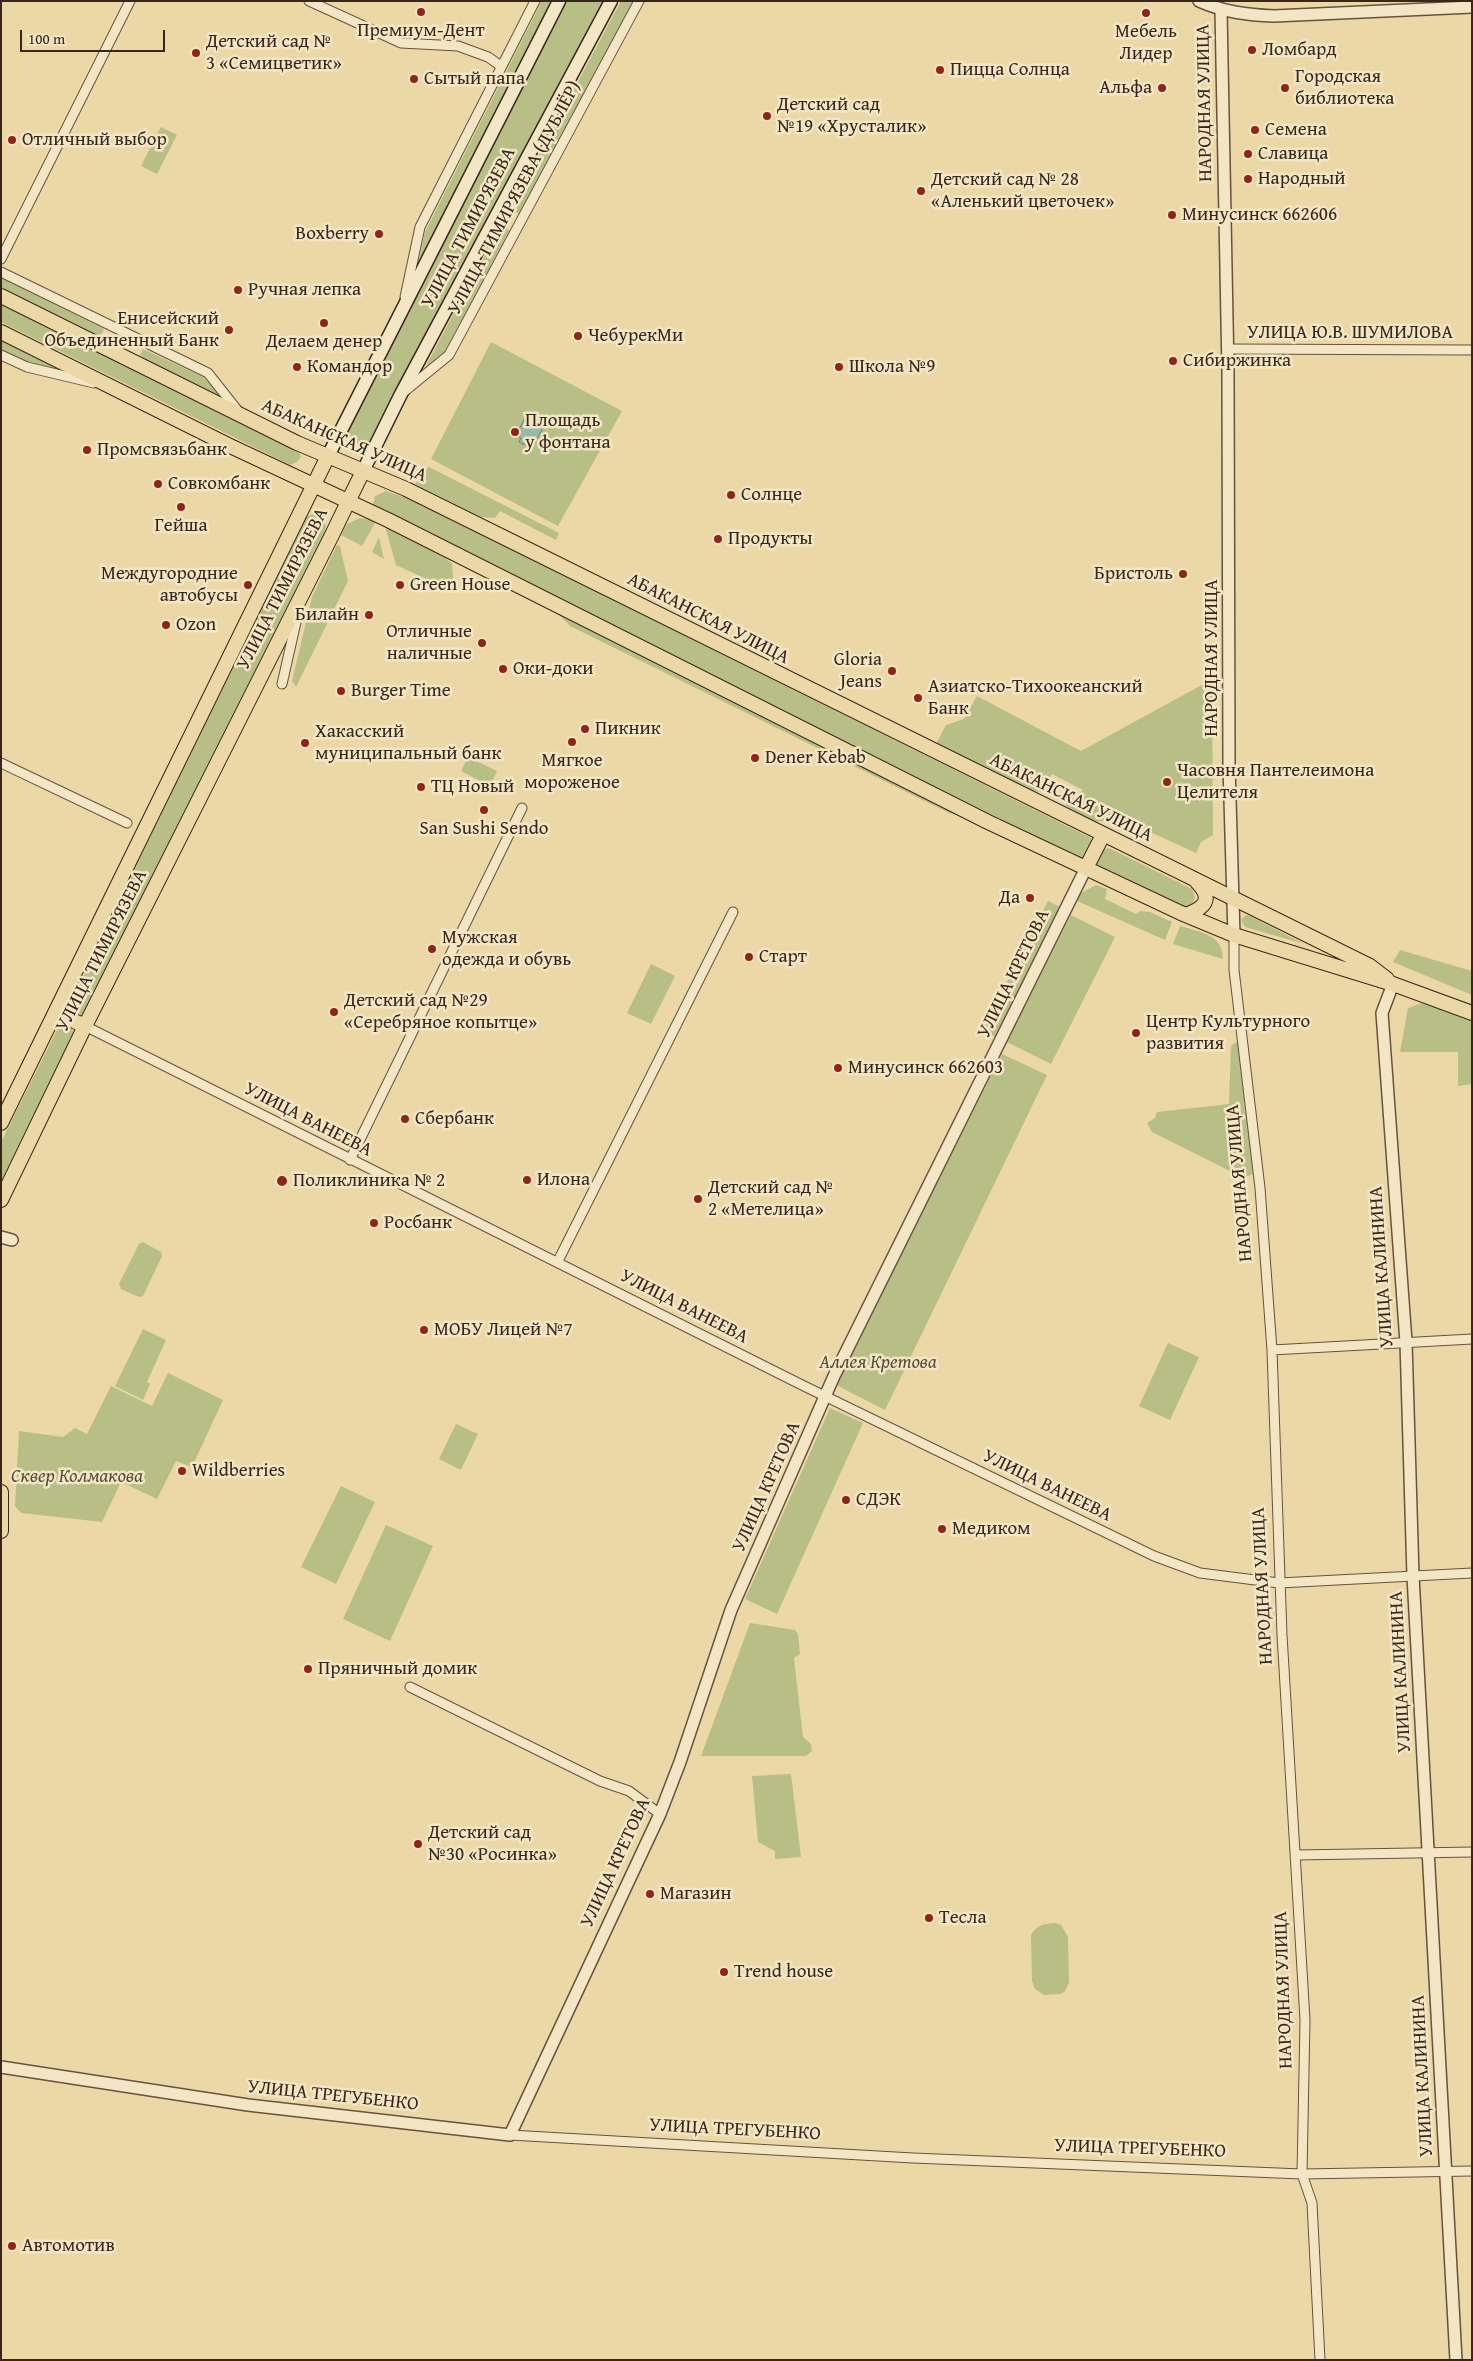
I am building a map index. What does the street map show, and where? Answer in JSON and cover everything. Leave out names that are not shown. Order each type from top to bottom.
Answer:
[{"type":"main road","name":"УЛИЦА ТИМИРЯЗЕВА","points":[[1,1123],[313,485],[559,1]]},
{"type":"main road","name":"УЛИЦА ТИМИРЯЗЕВА","points":[[1,1200],[85,1026],[401,394],[611,1]]},
{"type":"main road","name":"АБАКАНСКАЯ УЛИЦА","points":[[1,296],[241,415],[328,456],[406,489],[1370,966],[1393,984]]},
{"type":"main road","name":"АБАКАНСКАЯ УЛИЦА","points":[[1,332],[348,502],[988,822],[1186,915],[1234,935],[1393,984],[1472,1013]]},
{"type":"main road","points":[[1086,868],[1103,835]]},
{"type":"main road","points":[[1186,915],[1201,909],[1205,903],[1205,893],[1197,882]]},
{"type":"main road","points":[[56,1013],[85,1026]]},
{"type":"main road","points":[[1,1492],[1,1531]]},
{"type":"street","points":[[1,259],[130,1]]},
{"type":"street","points":[[310,1],[401,43],[458,46],[488,57],[501,66]]},
{"type":"street","points":[[402,309],[420,227],[535,1]]},
{"type":"street","name":"УЛИЦА ТИМИРЯЗЕВА (ДУБЛЁР)","points":[[401,394],[449,355],[639,1]]},
{"type":"street","points":[[1199,1],[1250,16],[1472,7]]},
{"type":"street","name":"НАРОДНАЯ УЛИЦА","points":[[1221,6],[1228,349],[1229,766],[1234,970],[1260,1188],[1272,1350],[1279,1583],[1305,2020],[1302,2174],[1312,2204],[1320,2360]]},
{"type":"street","points":[[1,272],[208,373],[241,415]]},
{"type":"street","name":"УЛИЦА Ю.В. ШУМИЛОВА","points":[[1228,349],[1472,350]]},
{"type":"street","points":[[1,355],[26,367],[113,388]]},
{"type":"street","points":[[282,684],[304,591]]},
{"type":"street","points":[[1,763],[127,823]]},
{"type":"street","points":[[350,1160],[522,808]]},
{"type":"street","name":"УЛИЦА КРЕТОВА","points":[[510,2135],[660,1814],[680,1762],[731,1610],[827,1396],[834,1376],[1086,868]]},
{"type":"street","points":[[558,1261],[733,912]]},
{"type":"street","name":"УЛИЦА КАЛИНИНА","points":[[1393,984],[1382,1013],[1406,1342],[1413,1576],[1456,2360]]},
{"type":"street","name":"УЛИЦА ВАНЕЕВА","points":[[85,1026],[350,1160],[1154,1556],[1200,1573],[1279,1583],[1472,1573]]},
{"type":"street","points":[[1272,1350],[1472,1339]]},
{"type":"street","points":[[410,1687],[600,1781],[629,1791],[660,1814]]},
{"type":"street","points":[[1296,1855],[1472,1852]]},
{"type":"street","name":"УЛИЦА ТРЕГУБЕНКО","points":[[1,2067],[248,2105],[510,2135],[913,2158],[1302,2174],[1472,2171]]},
{"type":"green space","points":[[542,1],[555,1],[415,279],[425,232]]},
{"type":"green space","points":[[567,1],[606,1],[371,442],[363,445],[353,443],[347,433]]},
{"type":"green space","points":[[621,1],[636,1],[446,354],[422,373],[492,242],[505,228],[511,231],[519,214],[514,211],[518,194]]},
{"type":"green space","points":[[161,127],[177,135],[157,174],[141,166]]},
{"type":"green space","points":[[1,278],[104,329],[101,336],[82,332],[1,292]]},
{"type":"green space","points":[[1,304],[298,450],[301,457],[297,462],[290,465],[1,322]]},
{"type":"green space","points":[[1,337],[76,374],[69,375],[21,361],[1,351]]},
{"type":"green space","points":[[491,342],[622,411],[558,526],[431,459]]},
{"type":"green space","points":[[143,349],[203,377],[228,403],[156,368],[140,355]]},
{"type":"green space","points":[[429,467],[559,533],[556,540],[500,511],[495,518],[481,517],[415,484],[424,469]]},
{"type":"green space","points":[[386,491],[410,499],[1091,838],[1092,844],[1086,856],[1081,859],[376,508],[373,504],[375,496]]},
{"type":"green space","points":[[315,513],[325,523],[326,530],[323,538],[85,1013],[80,1016],[74,1015],[70,1011],[69,1005],[89,965],[91,953],[304,518]]},
{"type":"green space","points":[[360,518],[376,521],[362,546],[341,535],[347,524]]},
{"type":"green space","points":[[388,527],[440,553],[452,564],[454,592],[396,565],[386,530]]},
{"type":"green space","points":[[379,537],[384,559],[372,552]]},
{"type":"green space","points":[[337,545],[340,546],[348,581],[296,687],[292,681],[312,597]]},
{"type":"green space","points":[[554,610],[966,817],[949,813],[570,626]]},
{"type":"green space","points":[[1209,681],[1212,690],[1213,835],[1201,842],[1196,853],[1122,819],[1092,822],[1065,805],[1083,790],[1052,774],[1042,792],[1023,789],[938,746],[937,742],[946,725],[964,719],[977,696],[1081,751]]},
{"type":"green space","points":[[468,757],[497,771],[490,786],[461,771]]},
{"type":"green space","points":[[1109,848],[1192,889],[1195,898],[1192,905],[1184,909],[1099,868],[1096,862],[1102,850]]},
{"type":"green space","points":[[1096,885],[1107,889],[1105,899],[1136,914],[1140,911],[1150,912],[1172,922],[1165,940],[1077,901],[1081,893]]},
{"type":"green space","points":[[1048,901],[1062,908],[997,1037],[982,1031]]},
{"type":"green space","points":[[1071,915],[1115,937],[1051,1064],[1007,1042]]},
{"type":"green space","points":[[1246,915],[1304,944],[1245,927],[1241,920]]},
{"type":"green space","points":[[1180,926],[1202,932],[1215,939],[1222,951],[1223,959],[1173,944]]},
{"type":"green space","points":[[1400,950],[1472,971],[1472,995],[1393,962]]},
{"type":"green space","points":[[651,964],[675,976],[651,1024],[627,1013]]},
{"type":"green space","points":[[1422,1003],[1472,1020],[1472,1084],[1458,1086],[1458,1052],[1400,1052],[1408,1008]]},
{"type":"green space","points":[[68,1024],[72,1028],[74,1038],[1,1184],[1,1142],[58,1028]]},
{"type":"green space","points":[[1236,1042],[1242,1047],[1244,1102],[1255,1173],[1244,1178],[1152,1132],[1147,1123],[1155,1118],[1157,1112],[1229,1104],[1231,1046]]},
{"type":"green space","name":"Аллея Кретова","points":[[1002,1054],[1047,1075],[885,1410],[836,1385]]},
{"type":"green space","points":[[143,1242],[161,1252],[162,1256],[143,1296],[139,1297],[121,1289],[119,1284],[139,1244]]},
{"type":"green space","points":[[143,1329],[166,1340],[147,1382],[150,1384],[143,1400],[115,1386]]},
{"type":"green space","points":[[1168,1343],[1199,1357],[1170,1420],[1139,1406]]},
{"type":"green space","name":"Сквер Колмакова","points":[[168,1373],[223,1400],[192,1467],[176,1461],[157,1499],[121,1482],[102,1522],[21,1513],[15,1506],[19,1431],[63,1437],[75,1428],[87,1434],[111,1386],[152,1406]]},
{"type":"green space","points":[[830,1408],[863,1423],[777,1614],[745,1599]]},
{"type":"green space","points":[[456,1424],[478,1434],[461,1470],[439,1459]]},
{"type":"green space","points":[[341,1486],[375,1502],[336,1584],[301,1567]]},
{"type":"green space","points":[[386,1525],[433,1546],[390,1641],[343,1619]]},
{"type":"green space","points":[[750,1623],[795,1630],[798,1634],[800,1654],[794,1658],[803,1737],[811,1744],[812,1751],[806,1756],[701,1756]]},
{"type":"green space","points":[[791,1774],[801,1857],[775,1859],[775,1851],[758,1842],[752,1776]]},
{"type":"green space","points":[[1056,1923],[1061,1925],[1068,1937],[1069,1982],[1065,1991],[1061,1994],[1044,1995],[1035,1989],[1032,1981],[1031,1935],[1033,1931],[1045,1924]]},
{"type":"shaded area","points":[[531,417],[540,421],[538,425],[543,428],[534,444],[530,442],[527,446],[519,442],[521,438],[516,435],[525,418],[529,420]]},
{"type":"place","name":"Премиум-Дент","points":[[421,12]]},
{"type":"place","name":"Мебель Лидер","points":[[1146,13]]},
{"type":"place","name":"Ломбард","points":[[1252,50]]},
{"type":"place","name":"Детский сад № 3 «Семицветик»","points":[[196,53]]},
{"type":"place","name":"Пицца Солнца","points":[[940,70]]},
{"type":"place","name":"Сытый папа","points":[[414,79]]},
{"type":"place","name":"Альфа","points":[[1162,88]]},
{"type":"place","name":"Городская библиотека","points":[[1285,88]]},
{"type":"place","name":"Детский сад №19 «Хрусталик»","points":[[767,116]]},
{"type":"place","name":"Семена","points":[[1255,130]]},
{"type":"place","name":"Отличный выбор","points":[[12,140]]},
{"type":"place","name":"Славица","points":[[1248,154]]},
{"type":"place","name":"Народный","points":[[1248,179]]},
{"type":"place","name":"Детский сад № 28 «Аленький цветочек»","points":[[921,191]]},
{"type":"place","name":"Минусинск 662606","points":[[1172,215]]},
{"type":"place","name":"Boxberry","points":[[379,234]]},
{"type":"place","name":"Ручная лепка","points":[[238,290]]},
{"type":"place","name":"Делаем денер","points":[[324,323]]},
{"type":"place","name":"Енисейский Объединенный Банк","points":[[229,330]]},
{"type":"place","name":"ЧебурекМи","points":[[578,336]]},
{"type":"place","name":"Сибиржинка","points":[[1173,361]]},
{"type":"place","name":"Командор","points":[[297,367]]},
{"type":"place","name":"Школа №9","points":[[839,367]]},
{"type":"place","name":"Площадь у фонтана","points":[[515,432]]},
{"type":"place","name":"Промсвязьбанк","points":[[87,450]]},
{"type":"place","name":"Совкомбанк","points":[[158,484]]},
{"type":"place","name":"Солнце","points":[[731,495]]},
{"type":"place","name":"Гейша","points":[[181,507]]},
{"type":"place","name":"Продукты","points":[[718,539]]},
{"type":"place","name":"Бристоль","points":[[1183,574]]},
{"type":"place","name":"Междугородние автобусы","points":[[248,585]]},
{"type":"place","name":"Green House","points":[[400,585]]},
{"type":"place","name":"Билайн","points":[[369,615]]},
{"type":"place","name":"Ozon","points":[[166,625]]},
{"type":"place","name":"Отличные наличные","points":[[482,643]]},
{"type":"place","name":"Оки-доки","points":[[503,669]]},
{"type":"place","name":"Gloria Jeans","points":[[892,671]]},
{"type":"place","name":"Burger Time","points":[[341,691]]},
{"type":"place","name":"Азиатско-Тихоокеанский Банк","points":[[918,698]]},
{"type":"place","name":"Пикник","points":[[585,729]]},
{"type":"place","name":"Мягкое мороженое","points":[[572,742]]},
{"type":"place","name":"Хакасский муниципальный банк","points":[[305,743]]},
{"type":"place","name":"Dener Kebab","points":[[755,758]]},
{"type":"place","name":"Часовня Пантелеимона Целителя","points":[[1167,782]]},
{"type":"place","name":"ТЦ Новый","points":[[421,787]]},
{"type":"place","name":"San Sushi Sendo","points":[[484,810]]},
{"type":"place","name":"Да","points":[[1030,898]]},
{"type":"place","name":"Мужская одежда и обувь","points":[[432,949]]},
{"type":"place","name":"Старт","points":[[749,957]]},
{"type":"place","name":"Детский сад №29 «Серебряное копытце»","points":[[334,1012]]},
{"type":"place","name":"Центр Культурного развития","points":[[1136,1033]]},
{"type":"place","name":"Минусинск 662603","points":[[838,1068]]},
{"type":"place","name":"Сбербанк","points":[[405,1119]]},
{"type":"place","name":"Илона","points":[[527,1180]]},
{"type":"place","name":"Поликлиника № 2","points":[[282,1181]]},
{"type":"place","name":"Детский сад № 2 «Метелица»","points":[[698,1199]]},
{"type":"place","name":"Росбанк","points":[[374,1223]]},
{"type":"place","name":"МОБУ Лицей №7","points":[[424,1330]]},
{"type":"place","name":"Wildberries","points":[[182,1471]]},
{"type":"place","name":"СДЭК","points":[[846,1500]]},
{"type":"place","name":"Медиком","points":[[942,1529]]},
{"type":"place","name":"Пряничный домик","points":[[308,1669]]},
{"type":"place","name":"Детский сад №30 «Росинка»","points":[[418,1844]]},
{"type":"place","name":"Магазин","points":[[650,1894]]},
{"type":"place","name":"Тесла","points":[[929,1918]]},
{"type":"place","name":"Trend house","points":[[724,1972]]},
{"type":"place","name":"Автомотив","points":[[12,2246]]}]
